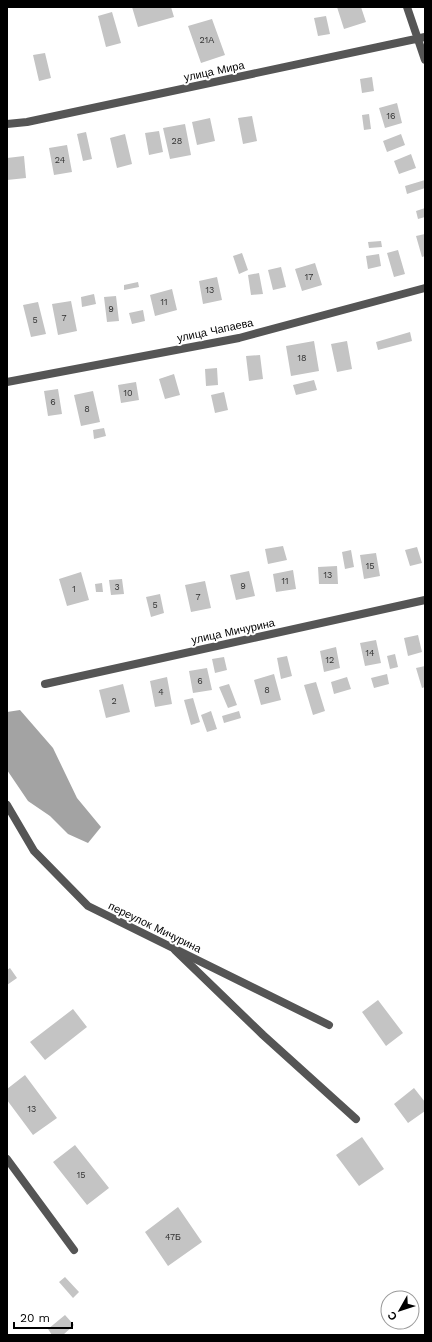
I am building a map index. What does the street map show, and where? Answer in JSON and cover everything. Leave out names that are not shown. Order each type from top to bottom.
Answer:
[{"type":"street","points":[[407,7],[421,37],[425,60]]},
{"type":"street","name":"улица Мира","points":[[7,124],[27,122],[421,37]]},
{"type":"street","name":"улица Чапаева","points":[[7,382],[240,338],[425,288]]},
{"type":"street","name":"улица Мичурина","points":[[45,684],[425,600]]},
{"type":"street","name":"переулок Мичурина","points":[[7,805],[34,851],[88,906],[329,1025]]},
{"type":"street","points":[[174,948],[263,1035],[356,1119]]},
{"type":"street","points":[[7,1159],[74,1250]]},
{"type":"shaded area","points":[[20,710],[53,748],[77,798],[101,827],[88,843],[68,834],[50,816],[28,801],[7,770],[7,712]]},
{"type":"building","points":[[132,7],[171,7],[174,17],[138,27]]},
{"type":"building","points":[[337,7],[361,7],[366,22],[344,29]]},
{"type":"building","points":[[112,12],[121,43],[106,47],[98,16]]},
{"type":"building","points":[[326,16],[330,34],[318,36],[314,18]]},
{"type":"building","points":[[212,19],[225,55],[201,63],[188,26]]},
{"type":"building","points":[[45,53],[51,78],[39,81],[33,55]]},
{"type":"building","points":[[372,77],[374,91],[362,93],[360,79]]},
{"type":"building","points":[[397,103],[402,123],[385,128],[379,108]]},
{"type":"building","points":[[369,114],[371,129],[364,130],[362,115]]},
{"type":"building","points":[[252,116],[257,141],[243,144],[238,118]]},
{"type":"building","points":[[210,118],[215,141],[197,145],[192,122]]},
{"type":"building","points":[[185,124],[191,155],[170,159],[163,128]]},
{"type":"building","points":[[159,131],[163,152],[149,155],[145,133]]},
{"type":"building","points":[[86,132],[92,159],[83,161],[77,134]]},
{"type":"building","points":[[125,134],[132,164],[117,168],[110,138]]},
{"type":"building","points":[[401,134],[405,145],[387,152],[383,141]]},
{"type":"building","points":[[67,145],[72,172],[54,175],[49,148]]},
{"type":"building","points":[[411,154],[416,168],[399,174],[394,161]]},
{"type":"building","points":[[24,156],[26,178],[7,180],[7,158]]},
{"type":"building","points":[[425,180],[425,188],[407,194],[405,186]]},
{"type":"building","points":[[425,208],[425,217],[418,219],[416,211]]},
{"type":"building","points":[[425,234],[425,256],[422,257],[416,236]]},
{"type":"building","points":[[381,241],[382,247],[369,248],[368,242]]},
{"type":"building","points":[[398,250],[405,274],[394,277],[387,253]]},
{"type":"building","points":[[242,253],[248,270],[239,274],[233,256]]},
{"type":"building","points":[[379,254],[381,266],[368,269],[366,256]]},
{"type":"building","points":[[315,263],[322,285],[302,291],[295,269]]},
{"type":"building","points":[[281,267],[286,287],[273,290],[268,270]]},
{"type":"building","points":[[259,273],[263,294],[251,295],[248,275]]},
{"type":"building","points":[[217,277],[222,300],[203,304],[199,281]]},
{"type":"building","points":[[138,282],[139,287],[124,290],[124,285]]},
{"type":"building","points":[[172,289],[177,310],[155,316],[150,295]]},
{"type":"building","points":[[94,294],[96,304],[82,307],[81,297]]},
{"type":"building","points":[[116,296],[119,321],[107,322],[104,297]]},
{"type":"building","points":[[71,301],[77,331],[58,335],[52,304]]},
{"type":"building","points":[[38,302],[46,334],[31,337],[23,305]]},
{"type":"building","points":[[143,310],[145,321],[132,324],[129,313]]},
{"type":"building","points":[[410,332],[412,341],[378,350],[376,342]]},
{"type":"building","points":[[314,341],[319,371],[291,376],[286,346]]},
{"type":"building","points":[[347,341],[352,369],[337,372],[331,344]]},
{"type":"building","points":[[260,355],[263,379],[249,381],[246,356]]},
{"type":"building","points":[[217,368],[218,385],[206,386],[205,369]]},
{"type":"building","points":[[174,374],[180,395],[165,399],[159,379]]},
{"type":"building","points":[[314,380],[317,390],[296,395],[293,385]]},
{"type":"building","points":[[136,382],[139,400],[121,403],[118,385]]},
{"type":"building","points":[[58,389],[62,414],[48,416],[44,391]]},
{"type":"building","points":[[93,391],[100,422],[81,426],[74,395]]},
{"type":"building","points":[[224,392],[228,410],[215,413],[211,395]]},
{"type":"building","points":[[104,428],[106,436],[94,439],[93,430]]},
{"type":"building","points":[[283,546],[287,560],[268,564],[265,549]]},
{"type":"building","points":[[417,547],[422,563],[410,566],[405,550]]},
{"type":"building","points":[[351,550],[354,567],[345,569],[342,552]]},
{"type":"building","points":[[376,553],[380,576],[364,579],[360,555]]},
{"type":"building","points":[[337,566],[338,584],[319,584],[318,567]]},
{"type":"building","points":[[293,570],[296,589],[276,592],[273,574]]},
{"type":"building","points":[[249,571],[255,596],[236,600],[230,575]]},
{"type":"building","points":[[81,572],[89,600],[67,606],[59,579]]},
{"type":"building","points":[[122,579],[124,594],[111,595],[109,580]]},
{"type":"building","points":[[205,581],[211,608],[191,612],[185,585]]},
{"type":"building","points":[[102,583],[103,592],[96,592],[95,584]]},
{"type":"building","points":[[160,594],[164,613],[151,617],[146,597]]},
{"type":"building","points":[[418,635],[422,652],[408,656],[404,638]]},
{"type":"building","points":[[376,640],[381,663],[365,666],[360,643]]},
{"type":"building","points":[[336,647],[340,668],[324,672],[320,651]]},
{"type":"building","points":[[395,654],[398,667],[390,669],[387,656]]},
{"type":"building","points":[[287,656],[292,676],[281,679],[277,658]]},
{"type":"building","points":[[224,657],[227,670],[215,673],[212,659]]},
{"type":"building","points":[[425,666],[425,687],[422,688],[416,668]]},
{"type":"building","points":[[207,668],[212,690],[193,693],[189,671]]},
{"type":"building","points":[[274,674],[281,700],[261,705],[254,680]]},
{"type":"building","points":[[387,674],[389,684],[374,688],[371,678]]},
{"type":"building","points":[[167,677],[172,704],[155,707],[150,681]]},
{"type":"building","points":[[347,677],[351,689],[334,694],[331,682]]},
{"type":"building","points":[[316,682],[325,711],[313,715],[304,685]]},
{"type":"building","points":[[123,684],[130,712],[106,718],[99,690]]},
{"type":"building","points":[[229,684],[237,705],[228,708],[219,687]]},
{"type":"building","points":[[193,698],[200,722],[191,725],[184,700]]},
{"type":"building","points":[[211,711],[217,729],[207,732],[201,715]]},
{"type":"building","points":[[239,711],[241,718],[224,723],[222,716]]},
{"type":"building","points":[[10,968],[17,978],[7,985],[7,970]]},
{"type":"building","points":[[378,1000],[403,1033],[386,1046],[362,1012]]},
{"type":"building","points":[[73,1009],[87,1027],[45,1060],[30,1042]]},
{"type":"building","points":[[25,1075],[57,1118],[33,1135],[7,1100],[7,1089]]},
{"type":"building","points":[[414,1088],[425,1102],[425,1111],[408,1123],[394,1104]]},
{"type":"building","points":[[362,1137],[384,1169],[359,1186],[336,1155]]},
{"type":"building","points":[[75,1145],[109,1188],[87,1205],[53,1162]]},
{"type":"building","points":[[178,1207],[202,1242],[168,1266],[145,1232]]},
{"type":"building","points":[[65,1277],[79,1292],[73,1298],[59,1282]]},
{"type":"building","points":[[65,1315],[74,1325],[63,1335],[52,1335],[48,1329]]}]
